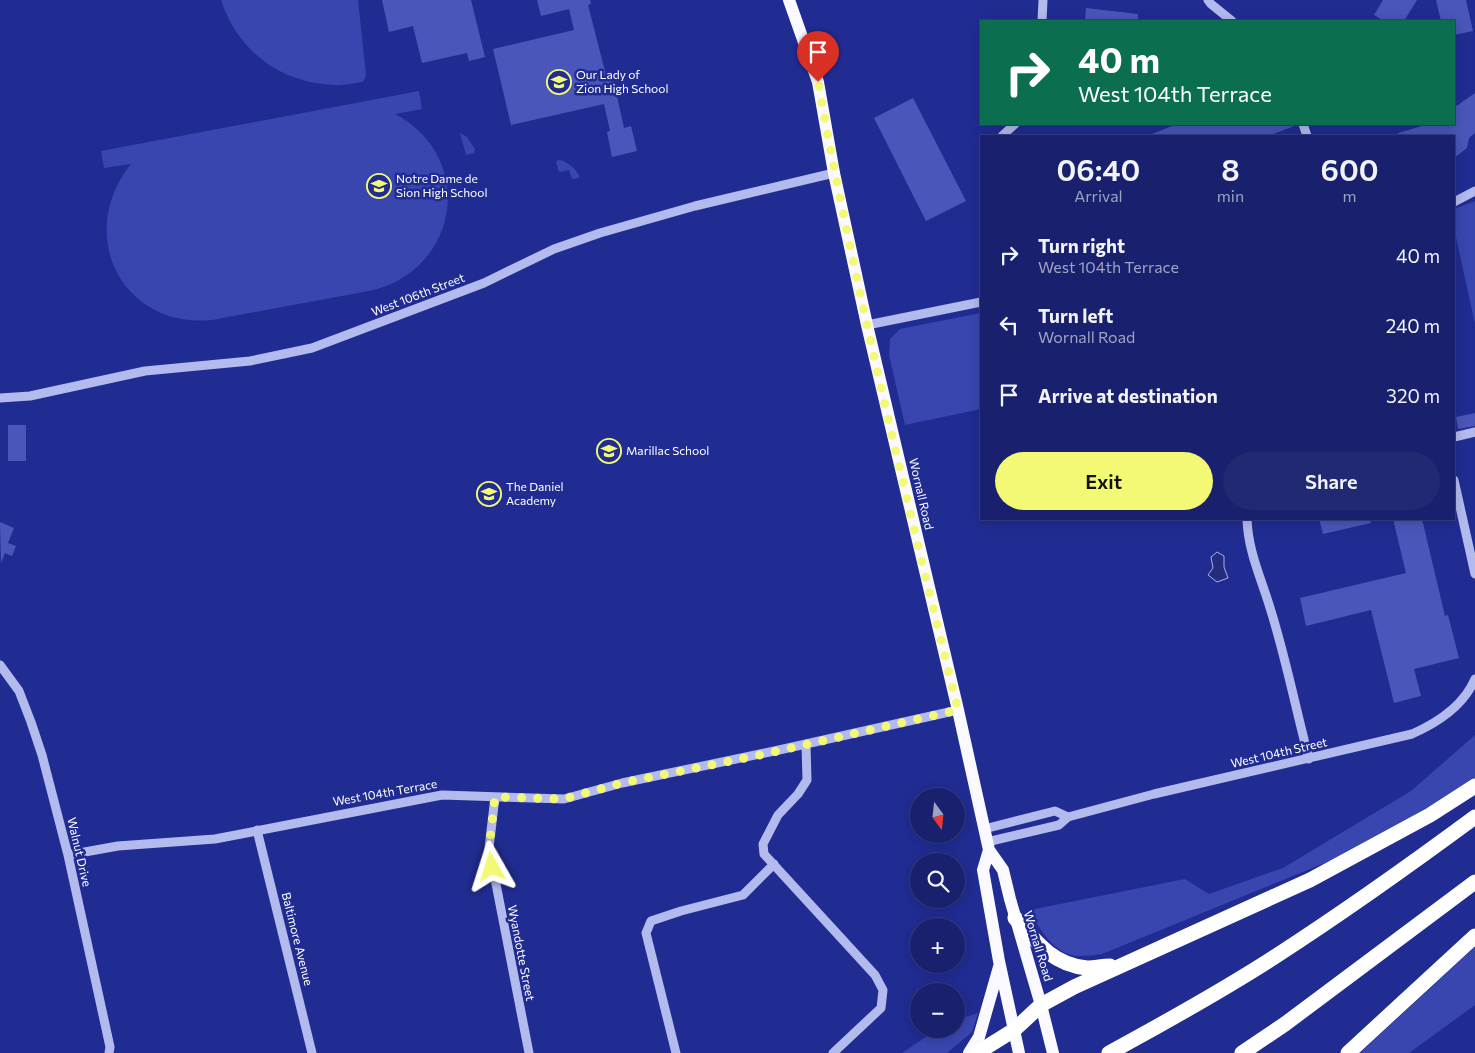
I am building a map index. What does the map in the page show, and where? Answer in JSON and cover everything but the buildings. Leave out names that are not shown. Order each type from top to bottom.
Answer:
[{"type":"highway","points":[[977,1053],[1014,1030],[1041,1005],[1074,986],[1310,880],[1430,815],[1475,786]]},
{"type":"highway","points":[[1109,1053],[1212,995],[1276,956],[1420,858],[1475,817]]},
{"type":"highway","points":[[1242,1053],[1475,882]]},
{"type":"highway","points":[[1015,918],[1041,947],[1054,958],[1087,968],[1119,965]]},
{"type":"highway","points":[[1348,1053],[1475,936]]},
{"type":"main road","name":"Wornall Road","points":[[790,0],[818,82],[834,173],[867,325],[987,840],[1003,870],[1053,1053]]},
{"type":"main road","name":"Wornall Road","points":[[987,840],[983,870],[1000,965],[1019,1053]]},
{"type":"main road","points":[[968,1053],[979,1037],[1000,965]]},
{"type":"street","points":[[1042,20],[1043,0]]},
{"type":"street","points":[[1208,0],[1231,20]]},
{"type":"street","points":[[1003,135],[1014,125]]},
{"type":"street","name":"West 106th Street","points":[[0,398],[30,396],[146,371],[250,361],[312,348],[484,283],[554,249],[600,233],[695,206],[834,173]]},
{"type":"street","points":[[1455,201],[1475,191]]},
{"type":"street","points":[[867,325],[980,302]]},
{"type":"street","points":[[1455,437],[1475,432]]},
{"type":"street","points":[[1455,484],[1475,574]]},
{"type":"street","points":[[1247,520],[1250,544],[1256,568],[1272,611],[1308,759]]},
{"type":"street","name":"Walnut Drive","points":[[0,665],[19,691],[32,722],[68,856],[110,1047],[109,1053]]},
{"type":"street","name":"West 104th Street","points":[[987,840],[1059,825],[1068,817],[1154,794],[1400,738],[1427,728],[1444,717],[1460,702],[1475,679]]},
{"type":"street","name":"West 104th Terrace","points":[[68,856],[118,846],[215,839],[442,795],[564,799],[622,783],[958,710]]},
{"type":"street","points":[[806,744],[807,780],[798,794],[778,815],[763,844],[764,854],[875,975],[883,990],[881,1008],[832,1053]]},
{"type":"street","name":"Wyandotte Street","points":[[495,797],[489,848],[529,1053]]},
{"type":"street","name":"West 104th Street","points":[[987,840],[1055,811],[1068,817]]},
{"type":"street","name":"Baltimore Avenue","points":[[257,830],[312,1053]]},
{"type":"street","points":[[676,1053],[646,933],[651,921],[743,895],[774,864]]},
{"type":"shaded area","points":[[221,0],[358,0],[366,75],[363,82],[345,85],[313,83],[295,78],[278,70],[250,49],[228,18]]},
{"type":"shaded area","points":[[419,91],[422,109],[395,114],[421,133],[438,156],[447,183],[447,210],[440,236],[425,259],[403,278],[374,290],[212,320],[180,319],[153,309],[132,293],[116,271],[108,246],[107,219],[115,191],[131,164],[104,168],[101,151]]},
{"type":"shaded area","points":[[460,133],[467,137],[475,149],[474,153],[466,155]]},
{"type":"shaded area","points":[[558,160],[564,161],[573,167],[579,178],[572,179],[569,170],[559,172],[556,162]]},
{"type":"shaded area","points":[[1475,201],[1475,324],[1455,233],[1455,209]]},
{"type":"shaded area","points":[[980,313],[980,409],[905,425],[889,355],[890,339],[900,329]]},
{"type":"shaded area","points":[[1217,552],[1224,556],[1224,567],[1228,578],[1217,582],[1208,575],[1213,568],[1211,557]]},
{"type":"shaded area","points":[[1475,735],[1475,787],[1359,849],[1102,954],[1078,956],[1062,951],[1048,939],[1030,910],[1185,879],[1209,894],[1283,868],[1411,791]]},
{"type":"shaded area","points":[[1475,947],[1475,1005],[1409,1053],[1360,1053]]},
{"type":"shaded area","points":[[978,1013],[972,1032],[965,1038],[965,1017]]},
{"type":"shaded area","points":[[924,1038],[965,1038],[947,1053],[902,1053]]},
{"type":"place","name":"Our Lady of Zion High School","points":[[559,82]]},
{"type":"place","name":"Notre Dame de Sion High School","points":[[379,186]]},
{"type":"place","name":"Marillac School","points":[[609,451]]},
{"type":"place","name":"The Daniel Academy","points":[[489,494]]},
{"type":"route","points":[[492,867],[489,848],[495,797],[564,799],[622,783],[760,755],[958,710],[867,325],[834,173],[818,82]]}]
